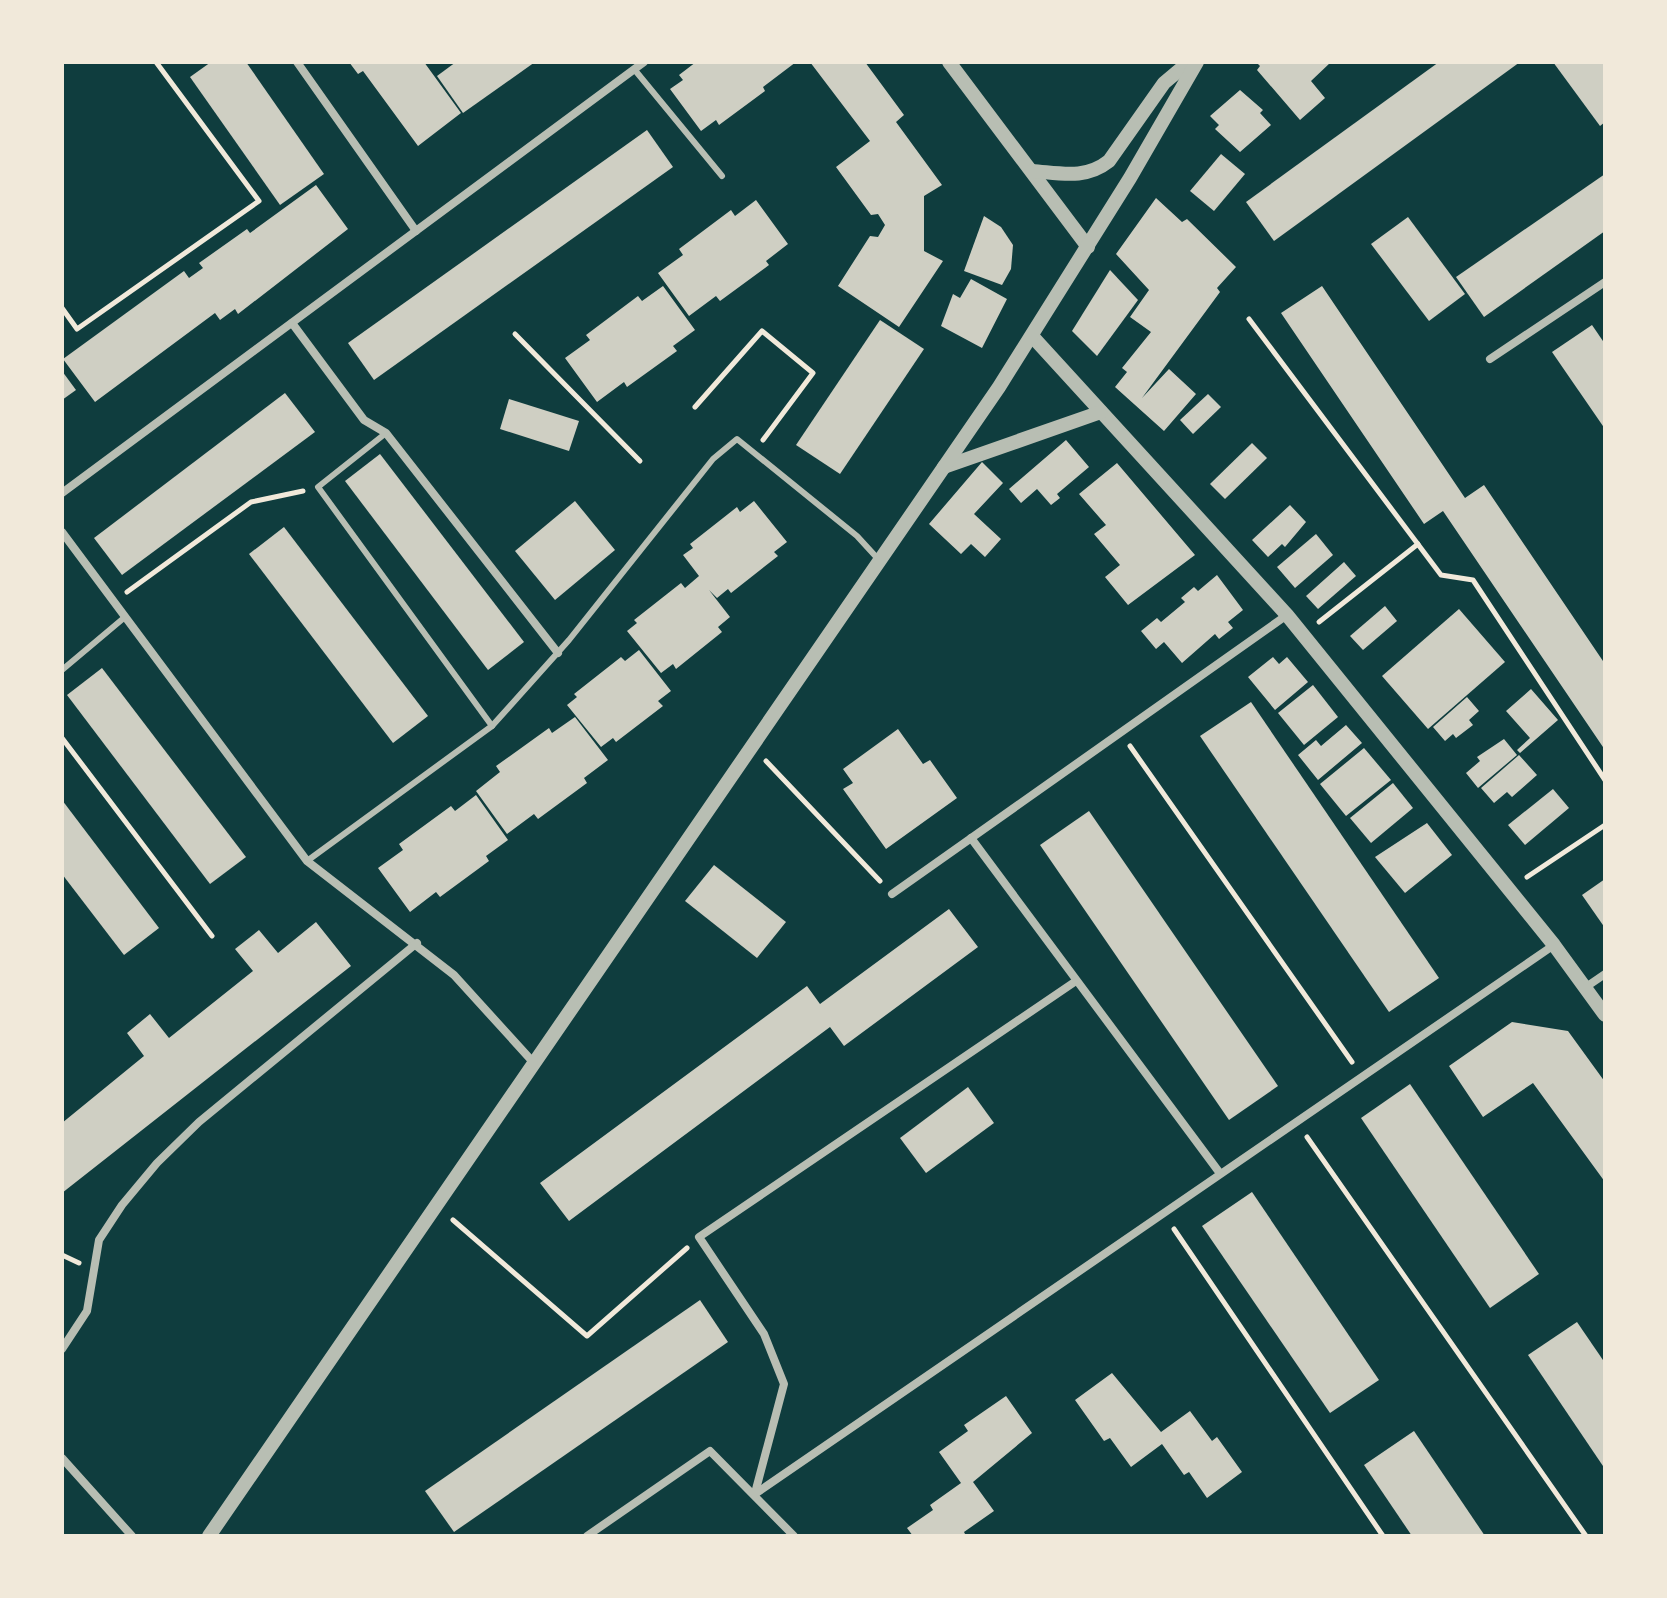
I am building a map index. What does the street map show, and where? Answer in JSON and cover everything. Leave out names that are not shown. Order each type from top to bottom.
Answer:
[{"type":"street","points":[[297,62],[416,231]]},
{"type":"street","points":[[62,493],[644,62]]},
{"type":"street","points":[[949,62],[1088,247]]},
{"type":"street","points":[[1032,171],[1080,175],[1098,170],[1109,161],[1164,83],[1189,62]]},
{"type":"street","points":[[209,1536],[1032,336],[1197,62]]},
{"type":"street","points":[[1490,359],[1605,282]]},
{"type":"street","points":[[292,323],[364,420],[386,433],[558,653]]},
{"type":"street","points":[[1032,336],[1287,615],[1554,945],[1605,1015]]},
{"type":"street","points":[[943,467],[1101,412]]},
{"type":"street","points":[[62,532],[307,861],[417,943],[454,975],[533,1062]]},
{"type":"street","points":[[892,894],[1287,615]]},
{"type":"street","points":[[971,838],[1219,1172]]},
{"type":"street","points":[[62,1349],[87,1311],[99,1240],[122,1205],[157,1163],[199,1122],[417,943]]},
{"type":"street","points":[[755,1494],[1360,1074],[1554,945]]},
{"type":"street","points":[[1586,987],[1605,974]]},
{"type":"street","points":[[755,1494],[784,1384],[764,1334],[699,1237],[1076,981]]},
{"type":"street","points":[[587,1536],[710,1451],[794,1536]]},
{"type":"street","points":[[62,1458],[132,1536]]},
{"type":"lane","points":[[634,69],[722,176]]},
{"type":"lane","points":[[386,433],[318,487],[492,726]]},
{"type":"lane","points":[[307,861],[492,726],[558,653],[713,459],[737,439],[857,536],[879,560]]},
{"type":"lane","points":[[62,670],[125,617]]},
{"type":"path","points":[[62,308],[77,329],[259,201],[156,62]]},
{"type":"path","points":[[1249,319],[1441,575],[1473,580],[1605,780]]},
{"type":"path","points":[[695,407],[762,331],[813,373],[754,452]]},
{"type":"path","points":[[515,334],[640,461]]},
{"type":"path","points":[[114,602],[251,502],[318,487]]},
{"type":"path","points":[[1303,635],[1418,544]]},
{"type":"path","points":[[1121,732],[1360,1074]]},
{"type":"path","points":[[62,738],[212,936]]},
{"type":"path","points":[[753,747],[892,894]]},
{"type":"path","points":[[1509,889],[1605,825]]},
{"type":"path","points":[[1295,1120],[1586,1536]]},
{"type":"path","points":[[436,1205],[587,1336],[699,1237]]},
{"type":"path","points":[[1162,1212],[1383,1536]]},
{"type":"building","points":[[211,62],[246,62],[324,174],[280,205],[190,77]]},
{"type":"building","points":[[349,62],[424,62],[461,113],[418,146],[363,71],[358,74]]},
{"type":"building","points":[[456,62],[535,62],[463,113],[437,76]]},
{"type":"building","points":[[696,62],[796,62],[763,87],[765,91],[719,125],[716,120],[701,131],[670,89],[683,80],[679,75]]},
{"type":"building","points":[[810,62],[865,62],[904,115],[896,122],[942,185],[924,196],[924,251],[943,261],[899,327],[838,286],[870,236],[878,237],[885,225],[878,214],[871,215],[836,167],[870,141]]},
{"type":"building","points":[[1256,62],[1331,62],[1311,81],[1325,98],[1300,120],[1257,70],[1260,66]]},
{"type":"building","points":[[1439,62],[1520,62],[1274,241],[1246,202]]},
{"type":"building","points":[[1553,62],[1605,62],[1605,122],[1600,126]]},
{"type":"building","points":[[1240,90],[1263,110],[1260,113],[1271,125],[1240,152],[1215,129],[1219,125],[1210,116]]},
{"type":"building","points":[[647,130],[673,167],[374,380],[348,343]]},
{"type":"building","points":[[1221,154],[1245,174],[1214,211],[1190,191]]},
{"type":"building","points":[[1605,174],[1605,231],[1484,317],[1456,277]]},
{"type":"building","points":[[316,185],[348,229],[238,314],[235,309],[220,320],[215,313],[95,402],[63,359],[184,271],[189,278],[203,268],[199,263],[247,229],[250,233]]},
{"type":"building","points":[[1156,198],[1182,222],[1187,219],[1236,267],[1217,288],[1220,292],[1142,398],[1169,369],[1196,394],[1164,431],[1115,387],[1127,372],[1122,368],[1151,332],[1130,317],[1149,290],[1116,254]]},
{"type":"building","points":[[756,200],[788,244],[766,261],[769,265],[720,301],[716,296],[689,316],[658,273],[683,255],[679,249],[731,210],[735,216]]},
{"type":"building","points":[[984,216],[1001,227],[1013,245],[1011,269],[1002,285],[964,271]]},
{"type":"building","points":[[1408,217],[1465,294],[1429,321],[1371,244]]},
{"type":"building","points":[[1110,270],[1138,300],[1097,356],[1072,331]]},
{"type":"building","points":[[971,279],[1007,299],[982,348],[941,326],[953,294],[960,298]]},
{"type":"building","points":[[663,286],[695,330],[673,346],[677,351],[627,387],[624,382],[597,402],[565,358],[590,340],[586,335],[638,296],[642,301]]},
{"type":"building","points":[[1322,286],[1465,498],[1484,485],[1605,664],[1605,750],[1443,511],[1424,524],[1281,313]]},
{"type":"building","points":[[880,320],[924,349],[840,474],[796,445]]},
{"type":"building","points":[[1592,325],[1605,344],[1605,429],[1552,352]]},
{"type":"building","points":[[62,371],[76,390],[62,400]]},
{"type":"building","points":[[285,393],[315,432],[122,575],[94,538]]},
{"type":"building","points":[[1208,394],[1221,407],[1193,434],[1180,420]]},
{"type":"building","points":[[509,399],[579,421],[569,451],[500,429]]},
{"type":"building","points":[[1066,440],[1089,467],[1057,494],[1060,498],[1051,505],[1037,489],[1021,503],[1009,489]]},
{"type":"building","points":[[1252,443],[1267,458],[1225,499],[1210,484]]},
{"type":"building","points":[[380,454],[524,642],[488,670],[345,481]]},
{"type":"building","points":[[982,462],[1003,483],[974,514],[1001,539],[985,557],[971,544],[961,554],[929,524]]},
{"type":"building","points":[[1117,463],[1195,555],[1128,605],[1105,577],[1120,565],[1094,534],[1106,525],[1079,494]]},
{"type":"building","points":[[575,501],[615,550],[555,600],[515,551]]},
{"type":"building","points":[[754,501],[787,542],[774,552],[778,556],[731,593],[728,589],[717,598],[709,590],[730,617],[718,627],[722,632],[676,669],[673,664],[661,673],[627,631],[637,623],[634,620],[681,583],[685,588],[699,576],[683,555],[693,548],[690,544],[737,507],[740,512]]},
{"type":"building","points":[[1290,505],[1306,522],[1285,547],[1282,544],[1268,557],[1252,540]]},
{"type":"building","points":[[284,527],[428,716],[393,743],[249,554]]},
{"type":"building","points":[[1316,534],[1333,555],[1295,588],[1277,567]]},
{"type":"building","points":[[1344,562],[1356,576],[1318,609],[1306,596]]},
{"type":"building","points":[[1217,575],[1243,610],[1228,622],[1233,628],[1219,639],[1215,634],[1182,663],[1164,642],[1156,649],[1141,631],[1157,618],[1161,622],[1185,602],[1181,598],[1194,587],[1198,591]]},
{"type":"building","points":[[1385,606],[1397,621],[1363,650],[1350,636]]},
{"type":"building","points":[[1459,609],[1505,662],[1428,729],[1382,676]]},
{"type":"building","points":[[639,650],[671,691],[658,701],[663,706],[616,742],[613,738],[601,747],[567,705],[577,697],[574,694],[621,657],[625,661]]},
{"type":"building","points":[[1273,657],[1279,664],[1287,657],[1308,682],[1275,710],[1248,677]]},
{"type":"building","points":[[102,668],[246,857],[210,884],[67,695]]},
{"type":"building","points":[[1313,685],[1338,717],[1304,745],[1278,713]]},
{"type":"building","points":[[1531,689],[1558,720],[1520,753],[1517,750],[1530,738],[1506,711]]},
{"type":"building","points":[[1467,697],[1479,711],[1469,720],[1473,725],[1456,738],[1453,734],[1445,741],[1433,727]]},
{"type":"building","points":[[1251,702],[1439,978],[1389,1012],[1200,736]]},
{"type":"building","points":[[575,717],[608,760],[584,778],[587,783],[538,819],[534,814],[507,834],[476,791],[500,772],[496,766],[549,728],[552,733]]},
{"type":"building","points":[[1346,725],[1362,743],[1318,780],[1298,755],[1316,740],[1321,746]]},
{"type":"building","points":[[898,729],[923,764],[930,760],[957,798],[886,849],[843,789],[853,783],[843,769]]},
{"type":"building","points":[[1504,739],[1517,755],[1478,788],[1466,773],[1480,761],[1477,757]]},
{"type":"building","points":[[1364,748],[1391,780],[1346,816],[1320,784]]},
{"type":"building","points":[[1519,755],[1537,775],[1512,797],[1507,792],[1494,803],[1481,788]]},
{"type":"building","points":[[1393,783],[1413,808],[1371,843],[1350,818]]},
{"type":"building","points":[[1553,789],[1569,808],[1525,845],[1508,825]]},
{"type":"building","points":[[476,795],[508,840],[486,856],[489,861],[440,897],[436,892],[410,912],[378,868],[403,850],[399,844],[451,806],[455,811]]},
{"type":"building","points":[[62,800],[159,928],[124,955],[62,874]]},
{"type":"building","points":[[1089,811],[1278,1086],[1229,1120],[1040,845]]},
{"type":"building","points":[[1427,823],[1452,855],[1405,893],[1375,857]]},
{"type":"building","points":[[714,865],[786,922],[757,958],[685,901]]},
{"type":"building","points":[[1605,879],[1605,928],[1582,895]]},
{"type":"building","points":[[949,909],[978,947],[844,1046],[830,1027],[569,1221],[540,1183],[807,986],[820,1004]]},
{"type":"building","points":[[316,922],[351,966],[62,1193],[62,1123],[144,1056],[127,1033],[150,1014],[169,1038],[253,971],[235,949],[259,930],[278,953]]},
{"type":"building","points":[[1512,1022],[1568,1031],[1605,1082],[1605,1182],[1533,1083],[1483,1117],[1449,1066]]},
{"type":"building","points":[[1410,1084],[1539,1274],[1490,1308],[1361,1118]]},
{"type":"building","points":[[968,1087],[994,1123],[926,1173],[900,1138]]},
{"type":"building","points":[[1252,1192],[1379,1380],[1330,1413],[1202,1226]]},
{"type":"building","points":[[700,1300],[728,1342],[454,1532],[425,1491]]},
{"type":"building","points":[[1577,1322],[1605,1363],[1605,1469],[1528,1355]]},
{"type":"building","points":[[1112,1373],[1161,1432],[1190,1411],[1212,1441],[1217,1437],[1242,1472],[1207,1498],[1189,1472],[1184,1475],[1162,1444],[1131,1467],[1110,1438],[1104,1441],[1075,1400]]},
{"type":"building","points":[[1006,1396],[1032,1433],[973,1482],[994,1511],[964,1532],[966,1536],[913,1536],[907,1528],[933,1510],[930,1505],[961,1483],[939,1452],[968,1431],[964,1425]]},
{"type":"building","points":[[1414,1431],[1485,1536],[1412,1536],[1364,1465]]}]
